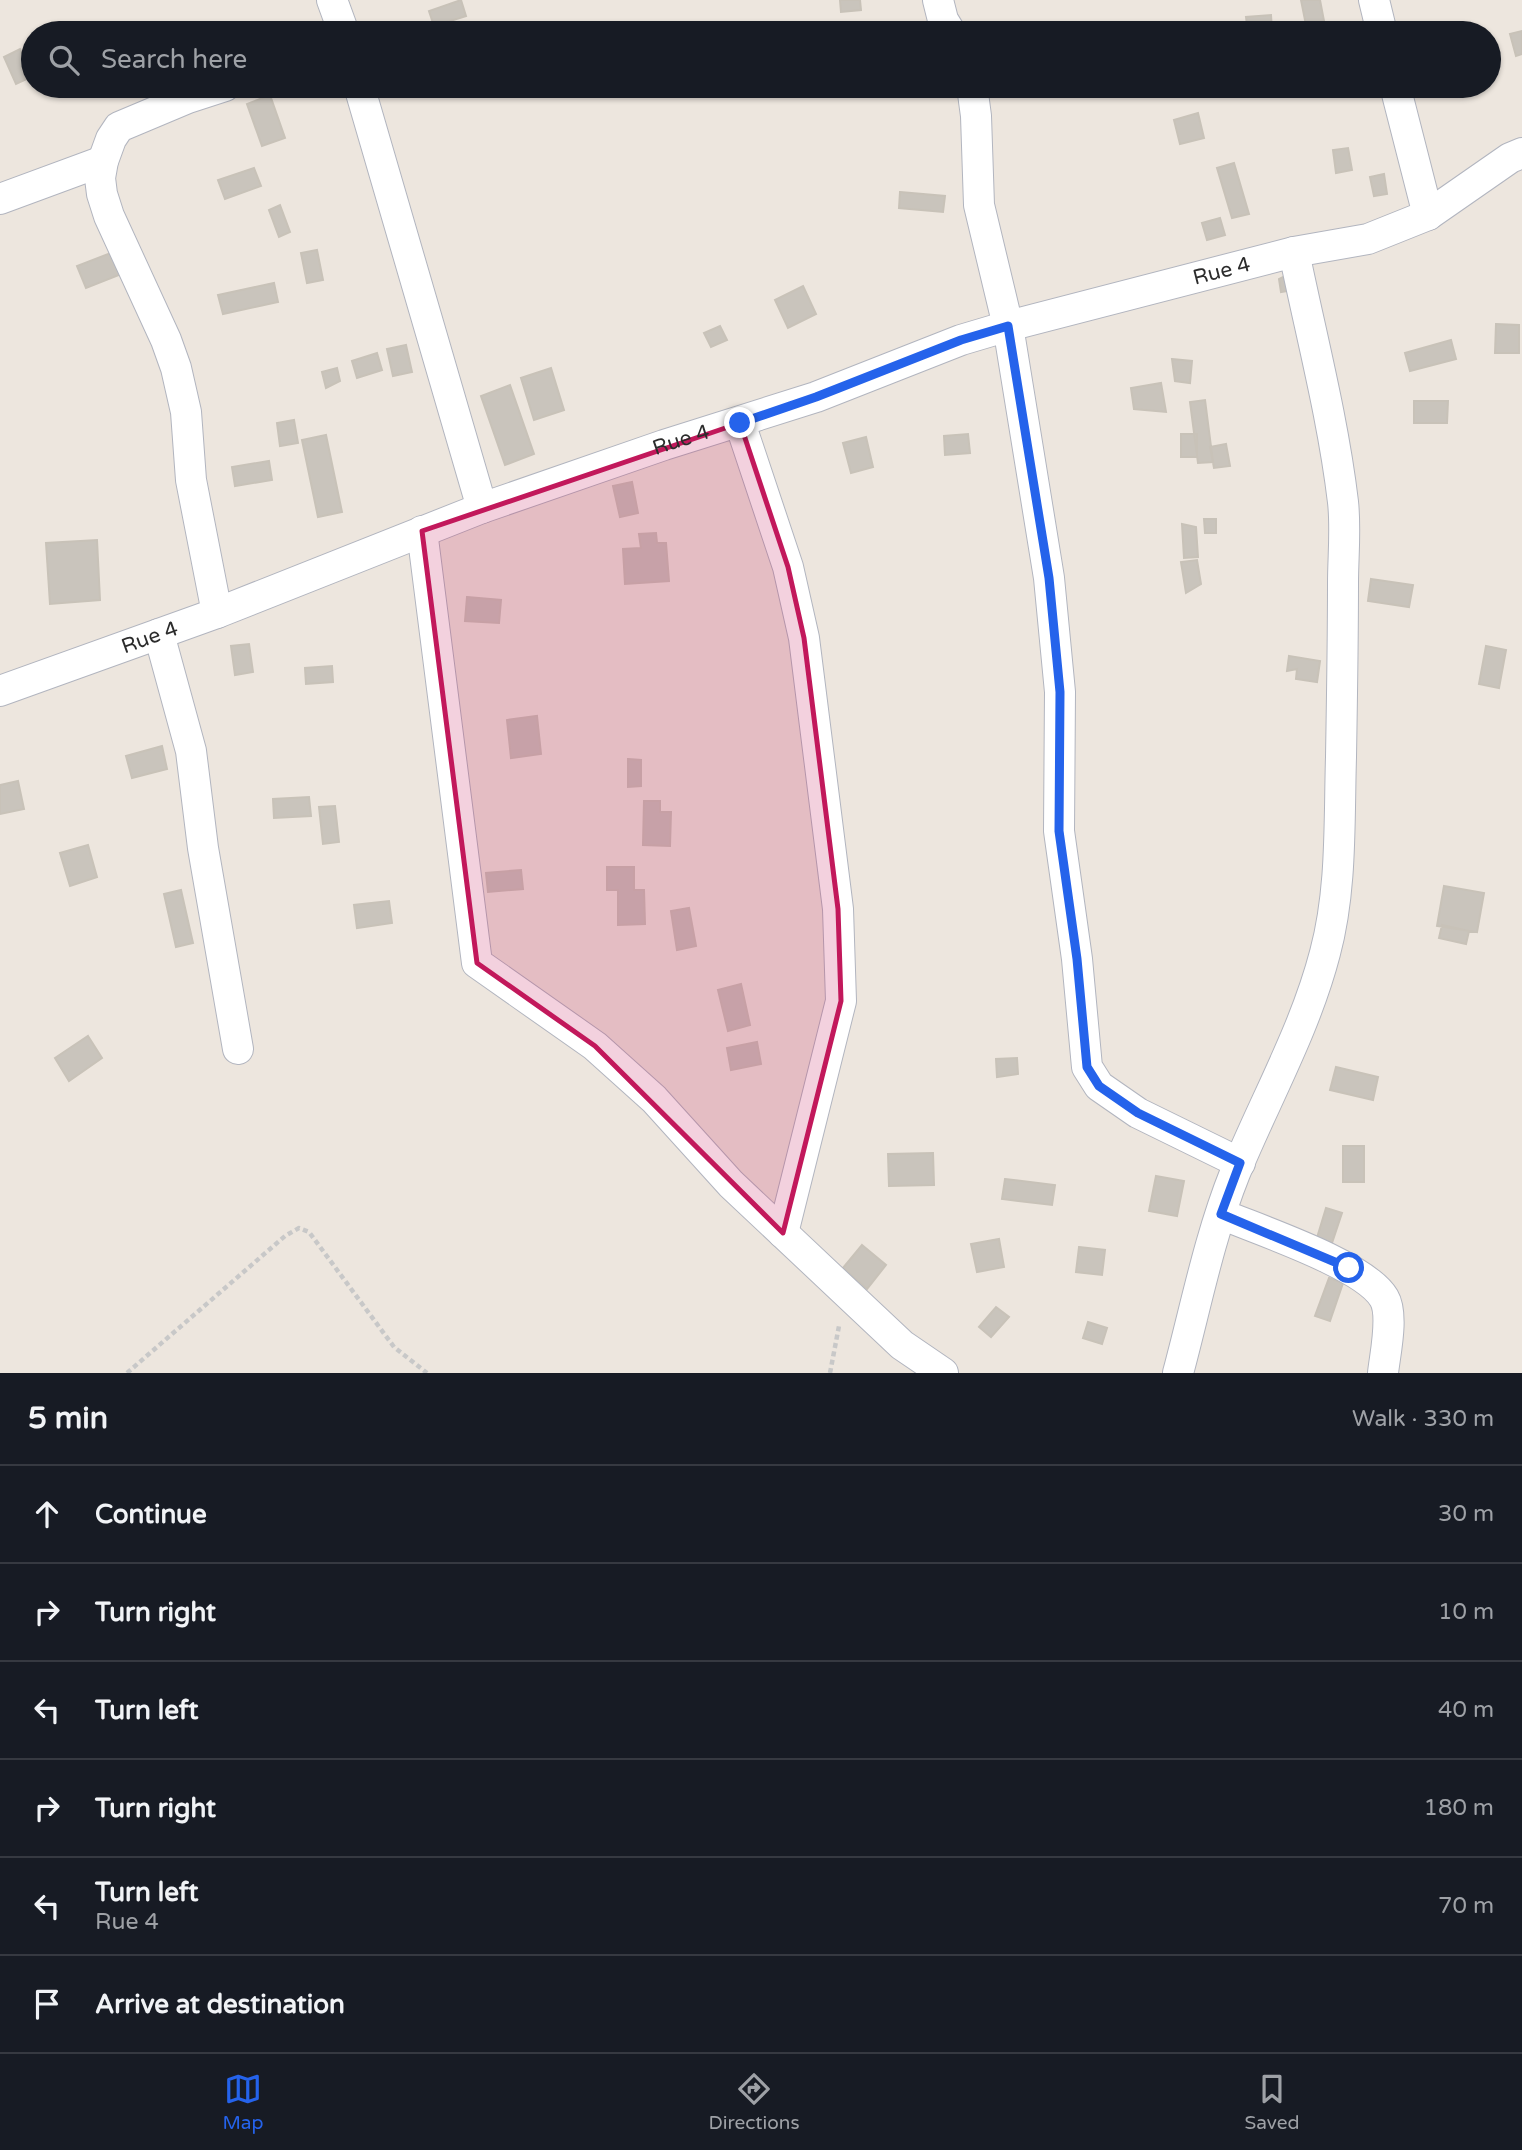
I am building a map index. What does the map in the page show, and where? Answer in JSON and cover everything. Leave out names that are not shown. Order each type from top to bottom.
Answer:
[{"type":"street","points":[[332,0],[340,21]]},
{"type":"street","points":[[938,0],[944,21]]},
{"type":"street","points":[[1374,0],[1379,21]]},
{"type":"street","points":[[188,98],[119,127],[111,139],[100,178],[109,216],[166,340],[176,368],[186,412],[193,493],[217,613]]},
{"type":"street","points":[[363,98],[482,508]]},
{"type":"street","points":[[973,98],[979,205],[1008,326],[1049,578],[1060,692],[1059,831],[1077,959],[1087,1067],[1099,1086],[1138,1113],[1240,1163]]},
{"type":"street","points":[[1398,98],[1428,215]]},
{"type":"street","name":"Rue 4","points":[[0,691],[217,613],[482,508],[664,445],[816,397],[961,340],[1294,252],[1368,239],[1428,215],[1510,158],[1522,153]]},
{"type":"street","points":[[0,199],[103,161]]},
{"type":"street","points":[[1178,1373],[1196,1295],[1221,1214],[1240,1163],[1285,1062],[1325,953],[1335,909],[1339,836],[1343,506],[1334,442],[1294,252]]},
{"type":"street","points":[[740,423],[788,567],[804,638],[838,909],[841,1000],[783,1233]]},
{"type":"street","points":[[422,531],[477,963],[595,1046],[654,1099],[731,1184],[902,1345],[943,1373]]},
{"type":"street","points":[[159,634],[191,751],[203,848],[238,1049]]},
{"type":"street","points":[[1221,1214],[1349,1268],[1369,1282],[1384,1298],[1389,1318],[1383,1373]]},
{"type":"path","points":[[127,1373],[285,1236],[299,1227],[309,1232],[394,1347],[427,1373]]},
{"type":"path","points":[[830,1373],[845,1291]]},
{"type":"highlighted area","points":[[740,423],[788,567],[804,638],[838,909],[841,1001],[783,1233],[595,1046],[477,963],[422,531]]},
{"type":"building","points":[[461,0],[466,16],[450,21],[432,21],[429,11]]},
{"type":"building","points":[[840,0],[860,0],[861,10],[841,12]]},
{"type":"building","points":[[1301,0],[1320,0],[1324,21],[1305,21]]},
{"type":"building","points":[[1271,15],[1271,21],[1246,21],[1246,17]]},
{"type":"building","points":[[1522,31],[1522,54],[1516,56],[1510,34]]},
{"type":"building","points":[[20,49],[21,82],[16,84],[4,57]]},
{"type":"building","points":[[262,98],[271,98],[285,138],[262,146],[247,104]]},
{"type":"building","points":[[1198,113],[1204,138],[1180,144],[1174,120]]},
{"type":"building","points":[[1348,148],[1352,170],[1336,173],[1333,150]]},
{"type":"building","points":[[1234,163],[1249,214],[1232,218],[1217,168]]},
{"type":"building","points":[[254,168],[261,186],[225,199],[218,180]]},
{"type":"building","points":[[1384,174],[1387,194],[1374,196],[1370,177]]},
{"type":"building","points":[[900,192],[945,196],[943,212],[899,208]]},
{"type":"building","points":[[280,205],[290,232],[279,237],[269,210]]},
{"type":"building","points":[[1220,218],[1225,235],[1207,240],[1202,223]]},
{"type":"building","points":[[317,250],[323,280],[307,283],[301,253]]},
{"type":"building","points":[[116,251],[124,273],[86,288],[77,266]]},
{"type":"building","points":[[1291,273],[1293,290],[1281,292],[1279,279]]},
{"type":"building","points":[[274,283],[278,302],[223,314],[218,295]]},
{"type":"building","points":[[803,286],[816,314],[788,328],[775,300]]},
{"type":"building","points":[[1496,324],[1519,325],[1519,353],[1495,353]]},
{"type":"building","points":[[720,326],[727,340],[711,347],[704,333]]},
{"type":"building","points":[[1451,340],[1456,359],[1410,371],[1405,353]]},
{"type":"building","points":[[406,345],[412,372],[393,376],[387,349]]},
{"type":"building","points":[[377,353],[382,370],[357,378],[352,361]]},
{"type":"building","points":[[1172,359],[1192,361],[1190,383],[1175,381]]},
{"type":"building","points":[[337,368],[340,381],[326,388],[322,372]]},
{"type":"building","points":[[551,368],[564,410],[534,420],[521,378]]},
{"type":"building","points":[[1161,383],[1166,412],[1134,409],[1131,388]]},
{"type":"building","points":[[510,385],[534,454],[505,465],[481,396]]},
{"type":"building","points":[[1205,400],[1213,462],[1198,463],[1190,402]]},
{"type":"building","points":[[1414,401],[1448,401],[1447,423],[1414,423]]},
{"type":"building","points":[[294,420],[298,443],[280,446],[277,423]]},
{"type":"building","points":[[968,434],[970,453],[945,455],[944,436]]},
{"type":"building","points":[[1181,434],[1197,434],[1197,457],[1181,457]]},
{"type":"building","points":[[326,435],[342,512],[318,517],[302,440]]},
{"type":"building","points":[[866,437],[873,467],[851,473],[843,443]]},
{"type":"building","points":[[1226,444],[1230,466],[1214,468],[1210,447]]},
{"type":"building","points":[[269,461],[272,480],[235,486],[232,467]]},
{"type":"building","points":[[632,482],[638,513],[620,517],[613,486]]},
{"type":"building","points":[[1204,519],[1216,519],[1216,533],[1205,533]]},
{"type":"building","points":[[1182,524],[1196,527],[1198,557],[1184,558]]},
{"type":"building","points":[[656,533],[657,543],[666,543],[669,581],[625,584],[623,549],[641,548],[639,534]]},
{"type":"building","points":[[97,540],[100,600],[50,604],[46,543]]},
{"type":"building","points":[[1197,560],[1201,584],[1186,593],[1181,562]]},
{"type":"building","points":[[1371,579],[1413,585],[1409,607],[1368,601]]},
{"type":"building","points":[[467,597],[501,600],[499,623],[465,621]]},
{"type":"building","points":[[249,644],[253,672],[235,675],[231,646]]},
{"type":"building","points":[[1486,646],[1506,650],[1499,688],[1479,684]]},
{"type":"building","points":[[1289,656],[1320,661],[1317,682],[1296,679],[1297,669],[1287,671]]},
{"type":"building","points":[[332,666],[333,682],[306,684],[305,668]]},
{"type":"building","points":[[537,716],[541,754],[511,758],[507,720]]},
{"type":"building","points":[[162,746],[167,769],[132,778],[126,756]]},
{"type":"building","points":[[628,759],[641,760],[641,786],[628,787]]},
{"type":"building","points":[[18,781],[24,809],[0,814],[0,785]]},
{"type":"building","points":[[309,797],[311,816],[274,818],[273,799]]},
{"type":"building","points":[[644,801],[660,801],[660,812],[671,812],[670,846],[643,845]]},
{"type":"building","points":[[335,806],[339,842],[323,844],[319,807]]},
{"type":"building","points":[[88,845],[97,877],[70,886],[60,853]]},
{"type":"building","points":[[607,867],[634,867],[634,890],[644,890],[645,924],[618,925],[618,890],[607,890]]},
{"type":"building","points":[[521,870],[523,889],[488,892],[486,873]]},
{"type":"building","points":[[1444,886],[1484,893],[1477,932],[1437,926]]},
{"type":"building","points":[[181,890],[193,943],[176,947],[164,894]]},
{"type":"building","points":[[389,901],[392,923],[357,928],[354,905]]},
{"type":"building","points":[[689,908],[696,946],[677,950],[671,911]]},
{"type":"building","points":[[1442,925],[1469,931],[1466,944],[1439,938]]},
{"type":"building","points":[[741,984],[750,1025],[728,1031],[718,990]]},
{"type":"building","points":[[88,1036],[102,1058],[69,1081],[55,1058]]},
{"type":"building","points":[[757,1042],[761,1064],[731,1070],[727,1048]]},
{"type":"building","points":[[1017,1058],[1018,1074],[997,1077],[996,1059]]},
{"type":"building","points":[[1336,1067],[1378,1077],[1373,1100],[1330,1090]]},
{"type":"building","points":[[1343,1146],[1364,1146],[1364,1182],[1343,1182]]},
{"type":"building","points":[[933,1153],[934,1185],[889,1186],[888,1154]]},
{"type":"building","points":[[1156,1176],[1184,1181],[1177,1216],[1149,1211]]},
{"type":"building","points":[[1005,1179],[1055,1185],[1052,1205],[1002,1199]]},
{"type":"building","points":[[1326,1208],[1342,1213],[1331,1246],[1316,1241]]},
{"type":"building","points":[[999,1239],[1004,1267],[977,1272],[971,1244]]},
{"type":"building","points":[[862,1245],[886,1265],[867,1289],[843,1268]]},
{"type":"building","points":[[1079,1247],[1105,1250],[1102,1275],[1076,1272]]},
{"type":"building","points":[[1329,1278],[1343,1283],[1330,1321],[1315,1316]]},
{"type":"building","points":[[996,1307],[1009,1317],[991,1337],[979,1327]]},
{"type":"building","points":[[1088,1322],[1107,1328],[1102,1344],[1083,1338]]},
{"type":"route","points":[[740,423],[816,397],[961,340],[1008,326],[1049,578],[1060,692],[1059,831],[1077,959],[1087,1067],[1099,1086],[1138,1113],[1240,1163],[1221,1214],[1349,1268]]}]
